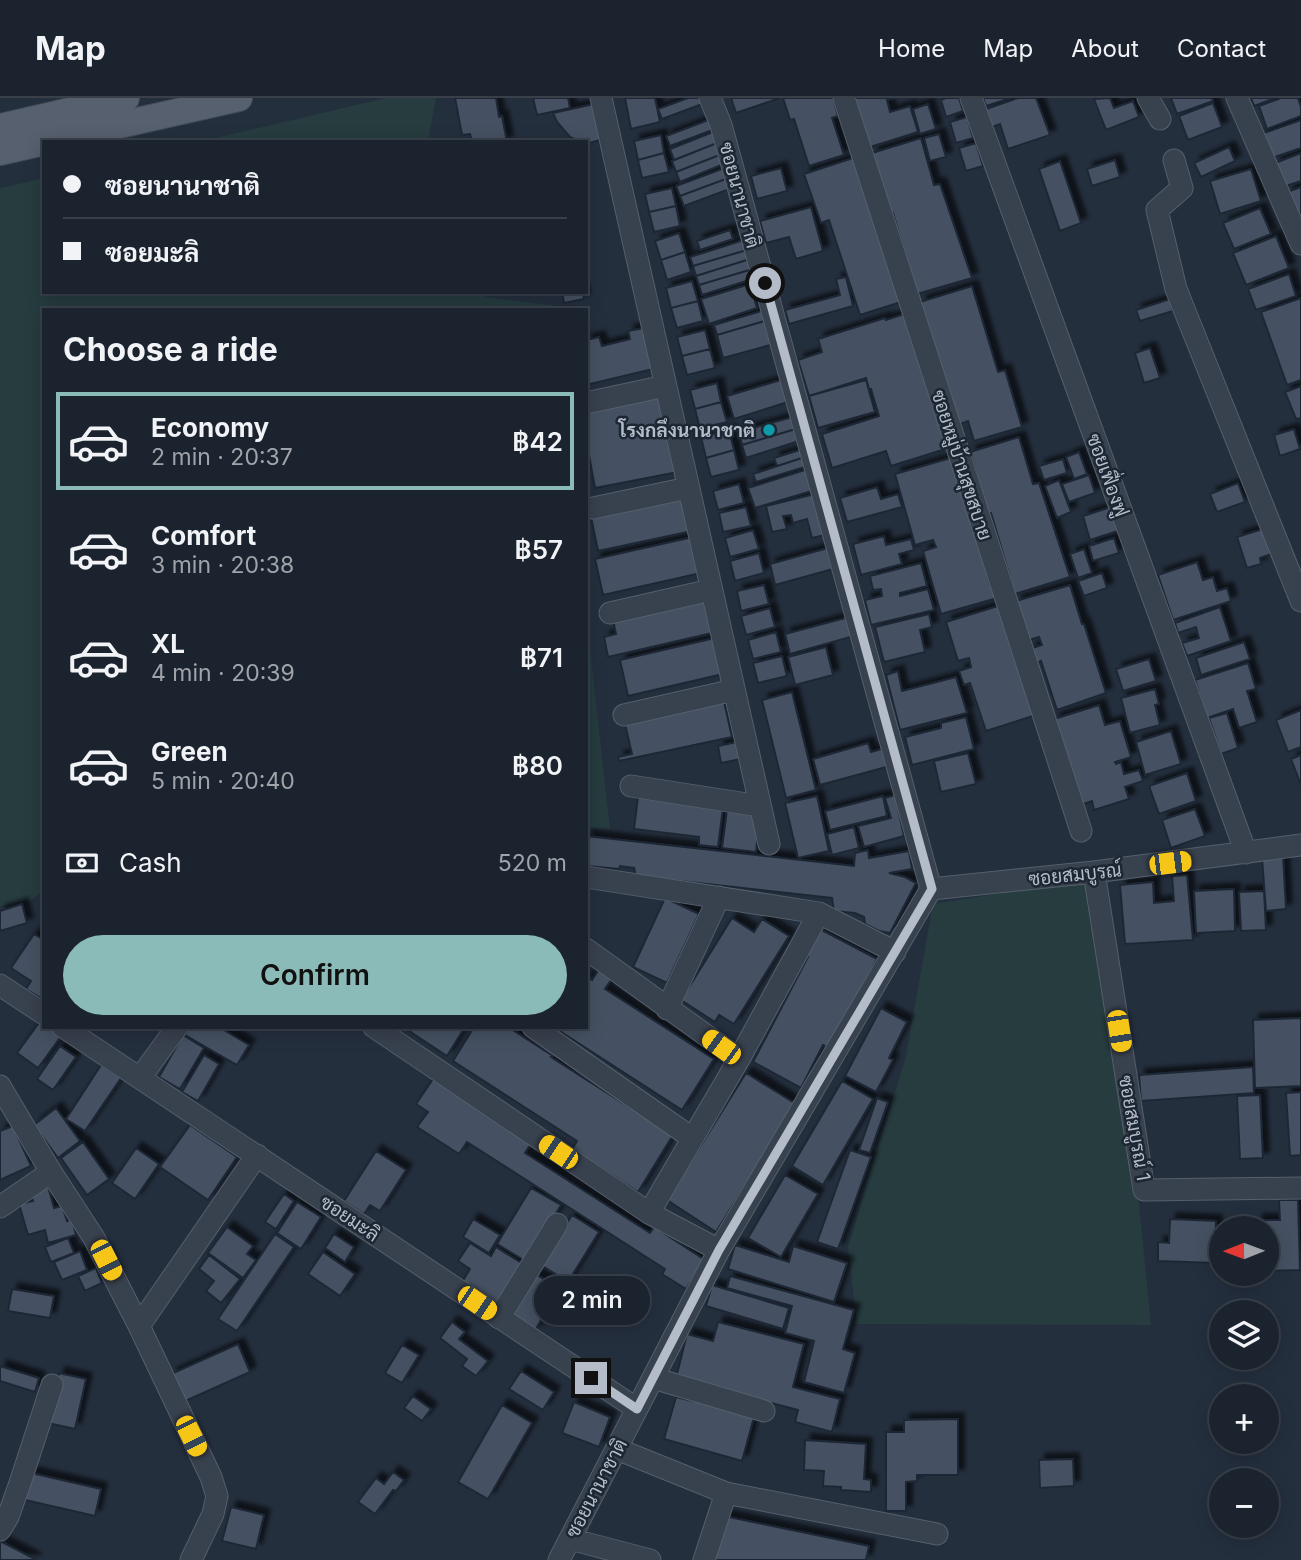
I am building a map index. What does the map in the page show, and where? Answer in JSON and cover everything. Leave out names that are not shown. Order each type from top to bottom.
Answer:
[{"type":"main road","points":[[0,127],[84,103],[126,98]]},
{"type":"main road","points":[[53,140],[239,98]]},
{"type":"main road","points":[[0,152],[42,142]]},
{"type":"street","points":[[601,98],[769,844]]},
{"type":"street","name":"ซอยนานาชาติ","points":[[559,1560],[719,1250],[932,889],[721,125],[710,98]]},
{"type":"street","name":"ซอยหมู่บ้านสุขสบาย","points":[[844,98],[1081,831]]},
{"type":"street","name":"ซอยเฟื่องฟู","points":[[971,98],[1245,853]]},
{"type":"street","points":[[1148,98],[1160,119]]},
{"type":"street","points":[[1237,98],[1301,244]]},
{"type":"street","points":[[1174,160],[1182,188],[1157,210],[1176,289],[1301,601]]},
{"type":"street","points":[[588,403],[665,386]]},
{"type":"street","points":[[593,508],[688,488]]},
{"type":"street","points":[[610,613],[711,590]]},
{"type":"street","points":[[624,715],[734,690]]},
{"type":"street","points":[[631,786],[760,806]]},
{"type":"street","name":"ซอยสมบูรณ์","points":[[932,889],[1094,872],[1301,845]]},
{"type":"street","name":"ซอยสมบูรณ์ 1","points":[[1094,872],[1144,1189],[1301,1188]]},
{"type":"street","points":[[588,877],[819,913],[895,951]]},
{"type":"street","points":[[667,1009],[719,897]]},
{"type":"street","points":[[649,1213],[739,1059],[819,913]]},
{"type":"street","points":[[588,950],[739,1059]]},
{"type":"street","points":[[0,985],[42,1013]]},
{"type":"street","name":"ซอยมะลิ","points":[[66,1029],[637,1409]]},
{"type":"street","points":[[140,1078],[176,1029]]},
{"type":"street","points":[[377,1029],[649,1213],[719,1250]]},
{"type":"street","points":[[536,1029],[692,1138]]},
{"type":"street","points":[[0,1086],[94,1238],[211,1477],[217,1496],[214,1514],[191,1560]]},
{"type":"street","points":[[139,1326],[257,1155]]},
{"type":"street","points":[[0,1207],[51,1172]]},
{"type":"street","points":[[499,1318],[557,1224]]},
{"type":"street","points":[[653,1378],[764,1411]]},
{"type":"street","points":[[0,1530],[8,1517],[52,1385]]},
{"type":"street","points":[[617,1449],[726,1493],[937,1534]]},
{"type":"street","points":[[704,1560],[726,1493]]},
{"type":"street","points":[[570,1539],[650,1560]]},
{"type":"green space","points":[[386,98],[436,98],[428,140],[207,140]]},
{"type":"green space","points":[[42,178],[42,294],[485,294],[486,297],[556,308],[42,308],[42,891],[32,900],[0,906],[0,188]]},
{"type":"green space","points":[[588,630],[610,830],[588,827]]},
{"type":"green space","points":[[1107,882],[1151,1325],[857,1324],[848,1247],[906,1056],[933,904],[1027,889]]},
{"type":"building","points":[[455,98],[496,98],[507,140],[472,140],[470,134],[462,135]]},
{"type":"building","points":[[533,98],[568,98],[570,108],[537,115]]},
{"type":"building","points":[[625,98],[655,98],[660,122],[631,129]]},
{"type":"building","points":[[688,98],[702,98],[705,103],[662,119],[658,109]]},
{"type":"building","points":[[731,98],[780,98],[736,113]]},
{"type":"building","points":[[783,98],[833,98],[838,116],[832,118],[844,155],[809,166],[794,119],[790,120]]},
{"type":"building","points":[[852,98],[895,98],[887,100],[890,112],[910,106],[918,132],[867,148]]},
{"type":"building","points":[[959,98],[963,111],[946,117],[941,100]]},
{"type":"building","points":[[983,98],[1011,98],[986,106]]},
{"type":"building","points":[[1018,98],[1036,98],[1050,135],[1008,149],[1000,124],[992,127],[986,109]]},
{"type":"building","points":[[1110,98],[1114,108],[1133,101],[1139,117],[1106,130],[1094,99]]},
{"type":"building","points":[[1171,98],[1212,98],[1213,101],[1177,114]]},
{"type":"building","points":[[1251,98],[1275,98],[1254,106]]},
{"type":"building","points":[[1281,98],[1298,98],[1301,116],[1267,129],[1259,106]]},
{"type":"building","points":[[1213,103],[1222,127],[1188,140],[1179,116]]},
{"type":"building","points":[[594,104],[603,139],[588,143],[588,140],[570,137],[553,113]]},
{"type":"building","points":[[928,104],[936,129],[920,134],[913,109]]},
{"type":"building","points":[[967,117],[973,138],[956,143],[950,122]]},
{"type":"building","points":[[711,119],[715,129],[670,146],[666,136]]},
{"type":"building","points":[[1301,120],[1301,148],[1269,159],[1261,134]]},
{"type":"building","points":[[713,132],[717,143],[674,160],[670,149]]},
{"type":"building","points":[[939,134],[946,157],[930,161],[924,138]]},
{"type":"building","points":[[661,135],[664,153],[638,160],[634,141]]},
{"type":"building","points":[[921,138],[934,185],[940,184],[972,278],[917,294],[872,153]]},
{"type":"building","points":[[717,143],[722,154],[676,172],[672,161]]},
{"type":"building","points":[[976,143],[983,166],[966,171],[959,148]]},
{"type":"building","points":[[1229,147],[1235,161],[1201,177],[1194,163]]},
{"type":"building","points":[[664,153],[669,172],[642,178],[638,160]]},
{"type":"building","points":[[1301,153],[1301,181],[1283,187],[1275,163]]},
{"type":"building","points":[[722,154],[726,163],[680,182],[676,172]]},
{"type":"building","points":[[853,158],[901,302],[860,315],[829,220],[821,223],[804,174]]},
{"type":"building","points":[[1115,160],[1120,177],[1092,186],[1087,169]]},
{"type":"building","points":[[1060,161],[1081,223],[1060,231],[1039,169]]},
{"type":"building","points":[[727,167],[731,177],[680,196],[676,186]]},
{"type":"building","points":[[781,168],[787,191],[757,199],[751,176]]},
{"type":"building","points":[[1251,169],[1261,201],[1220,214],[1210,181]]},
{"type":"building","points":[[731,177],[735,187],[684,206],[680,196]]},
{"type":"building","points":[[1301,187],[1301,229],[1287,192]]},
{"type":"building","points":[[672,188],[676,206],[649,212],[645,194]]},
{"type":"building","points":[[676,206],[680,226],[654,232],[649,212]]},
{"type":"building","points":[[811,207],[823,251],[796,259],[789,237],[766,243],[760,221]]},
{"type":"building","points":[[1260,208],[1271,234],[1234,249],[1223,223]]},
{"type":"building","points":[[730,230],[733,239],[700,250],[697,241]]},
{"type":"building","points":[[679,233],[685,252],[661,260],[655,241]]},
{"type":"building","points":[[1276,236],[1289,268],[1246,285],[1233,253]]},
{"type":"building","points":[[747,239],[750,249],[693,266],[690,257]]},
{"type":"building","points":[[750,249],[753,258],[696,276],[693,266]]},
{"type":"building","points":[[685,252],[691,272],[667,280],[661,260]]},
{"type":"building","points":[[753,258],[756,268],[699,285],[696,276]]},
{"type":"building","points":[[756,268],[759,277],[702,295],[699,285]]},
{"type":"building","points":[[1289,274],[1296,296],[1256,310],[1248,289]]},
{"type":"building","points":[[846,277],[853,306],[789,324],[785,310],[840,295],[836,279]]},
{"type":"building","points":[[692,281],[698,301],[671,308],[666,288]]},
{"type":"building","points":[[750,284],[757,308],[709,324],[701,299]]},
{"type":"building","points":[[972,286],[998,372],[1005,370],[1022,427],[974,441],[968,421],[958,425],[920,302]]},
{"type":"building","points":[[562,294],[583,294],[584,299],[564,303]]},
{"type":"building","points":[[1301,298],[1301,380],[1287,385],[1261,312]]},
{"type":"building","points":[[1170,299],[1173,311],[1140,321],[1136,310]]},
{"type":"building","points":[[698,301],[703,321],[677,328],[671,308]]},
{"type":"building","points":[[765,310],[768,320],[717,335],[714,325]]},
{"type":"building","points":[[904,314],[952,447],[891,466],[886,451],[832,468],[822,434],[879,416],[871,389],[866,378],[809,396],[798,360],[822,352],[818,339]]},
{"type":"building","points":[[768,320],[774,344],[723,358],[717,335]]},
{"type":"building","points":[[644,328],[653,369],[588,385],[588,340],[599,337],[602,346],[630,339],[628,331]]},
{"type":"building","points":[[705,330],[710,349],[682,356],[677,337]]},
{"type":"building","points":[[1150,348],[1160,378],[1144,383],[1135,353]]},
{"type":"building","points":[[710,349],[715,368],[687,375],[682,356]]},
{"type":"building","points":[[784,379],[791,401],[734,419],[727,396]]},
{"type":"building","points":[[866,380],[875,412],[818,428],[809,396]]},
{"type":"building","points":[[717,383],[721,402],[695,409],[690,390]]},
{"type":"building","points":[[1301,386],[1301,418],[1296,419],[1285,392]]},
{"type":"building","points":[[662,396],[678,472],[595,488],[588,450],[588,411]]},
{"type":"building","points":[[721,402],[727,422],[700,429],[695,409]]},
{"type":"building","name":"โรงกลึงนานาชาติ","points":[[796,416],[799,428],[742,445],[739,432]]},
{"type":"building","points":[[799,428],[802,440],[746,458],[742,445]]},
{"type":"building","points":[[1294,429],[1300,449],[1280,456],[1274,435]]},
{"type":"building","points":[[729,430],[734,450],[706,458],[701,437]]},
{"type":"building","points":[[1019,437],[1033,484],[1039,483],[1070,577],[1015,594],[970,452]]},
{"type":"building","points":[[803,449],[805,457],[777,466],[774,458]]},
{"type":"building","points":[[734,450],[739,470],[711,477],[706,458]]},
{"type":"building","points":[[1079,452],[1087,474],[1074,479],[1066,457]]},
{"type":"building","points":[[805,457],[808,466],[756,482],[753,474]]},
{"type":"building","points":[[954,457],[990,584],[997,582],[1001,597],[941,614],[923,551],[936,547],[933,540],[915,545],[895,474]]},
{"type":"building","points":[[1063,459],[1067,473],[1044,480],[1039,466]]},
{"type":"building","points":[[808,469],[815,490],[755,508],[748,488]]},
{"type":"building","points":[[1089,475],[1095,493],[1069,502],[1062,484]]},
{"type":"building","points":[[1059,480],[1071,512],[1057,518],[1045,486]]},
{"type":"building","points":[[1238,483],[1245,502],[1217,512],[1210,494]]},
{"type":"building","points":[[739,484],[744,503],[718,510],[713,491]]},
{"type":"building","points":[[877,487],[881,499],[898,494],[902,507],[847,522],[840,498]]},
{"type":"building","points":[[819,493],[829,534],[812,538],[807,519],[793,523],[791,515],[783,516],[787,529],[772,532],[766,506]]},
{"type":"building","points":[[685,496],[692,531],[598,551],[591,517]]},
{"type":"building","points":[[746,507],[751,526],[723,532],[719,513]]},
{"type":"building","points":[[1111,507],[1118,531],[1090,540],[1083,516]]},
{"type":"building","points":[[1266,528],[1274,553],[1260,558],[1261,564],[1247,568],[1237,537]]},
{"type":"building","points":[[753,530],[759,549],[730,557],[725,538]]},
{"type":"building","points":[[884,536],[886,545],[911,539],[914,550],[899,554],[902,564],[861,575],[853,544]]},
{"type":"building","points":[[693,537],[701,573],[603,595],[595,559]]},
{"type":"building","points":[[1114,538],[1119,553],[1093,561],[1089,546]]},
{"type":"building","points":[[828,548],[833,569],[775,585],[770,564]]},
{"type":"building","points":[[1084,549],[1092,573],[1078,578],[1070,554]]},
{"type":"building","points":[[759,553],[764,573],[735,581],[730,561]]},
{"type":"building","points":[[1197,562],[1203,580],[1213,577],[1217,591],[1227,588],[1231,601],[1173,620],[1158,575]]},
{"type":"building","points":[[921,563],[927,586],[900,593],[900,596],[928,589],[934,610],[871,625],[865,600],[882,596],[881,589],[873,590],[870,576]]},
{"type":"building","points":[[1102,573],[1107,588],[1084,596],[1078,581]]},
{"type":"building","points":[[764,585],[769,604],[741,611],[737,591]]},
{"type":"building","points":[[1070,585],[1106,693],[1057,710],[1041,661],[1035,664],[1030,649],[1042,645],[1039,637],[1029,640],[1016,601]]},
{"type":"building","points":[[704,599],[712,633],[608,657],[604,637],[616,634],[613,620]]},
{"type":"building","points":[[998,606],[1036,715],[986,731],[970,683],[964,685],[959,671],[971,667],[969,658],[958,661],[946,622]]},
{"type":"building","points":[[1220,607],[1231,641],[1187,656],[1182,643],[1199,638],[1196,627],[1178,633],[1175,623]]},
{"type":"building","points":[[770,608],[775,627],[746,635],[741,616]]},
{"type":"building","points":[[929,614],[932,627],[920,630],[925,652],[884,662],[875,627]]},
{"type":"building","points":[[849,617],[854,636],[790,654],[785,634]]},
{"type":"building","points":[[776,632],[781,652],[753,659],[748,640]]},
{"type":"building","points":[[715,638],[723,674],[628,696],[620,660]]},
{"type":"building","points":[[1244,642],[1250,659],[1201,675],[1196,658]]},
{"type":"building","points":[[826,647],[833,675],[795,685],[788,657]]},
{"type":"building","points":[[782,656],[787,676],[758,683],[753,663]]},
{"type":"building","points":[[1149,659],[1156,681],[1123,691],[1116,669]]},
{"type":"building","points":[[1248,663],[1256,689],[1247,691],[1257,722],[1239,728],[1233,709],[1207,718],[1195,680]]},
{"type":"building","points":[[898,671],[902,691],[956,677],[967,713],[900,730],[886,675]]},
{"type":"building","points":[[1155,689],[1159,704],[1155,705],[1160,725],[1130,733],[1121,698]]},
{"type":"building","points":[[792,692],[816,790],[786,798],[762,700]]},
{"type":"building","points":[[724,702],[732,737],[619,761],[618,757],[632,754],[625,724]]},
{"type":"building","points":[[1099,705],[1105,725],[1120,721],[1131,757],[1115,762],[1116,764],[1121,762],[1124,774],[1139,770],[1143,781],[1125,787],[1129,799],[1094,810],[1092,801],[1080,805],[1054,719]]},
{"type":"building","points":[[1301,710],[1301,747],[1288,752],[1276,720]]},
{"type":"building","points":[[1227,713],[1238,748],[1221,754],[1209,718]]},
{"type":"building","points":[[966,717],[974,749],[912,765],[905,737],[941,728],[941,723]]},
{"type":"building","points":[[1171,731],[1181,764],[1145,775],[1136,742]]},
{"type":"building","points":[[737,742],[741,759],[721,763],[718,746]]},
{"type":"building","points":[[868,743],[871,752],[885,748],[890,766],[820,785],[813,759]]},
{"type":"building","points":[[968,753],[976,784],[941,792],[934,761]]},
{"type":"building","points":[[1301,755],[1301,785],[1291,759]]},
{"type":"building","points":[[1187,773],[1196,801],[1159,814],[1149,786]]},
{"type":"building","points":[[895,795],[904,836],[864,847],[858,826],[891,818],[885,798]]},
{"type":"building","points":[[817,796],[829,851],[798,858],[785,803]]},
{"type":"building","points":[[883,796],[887,816],[830,830],[825,811]]},
{"type":"building","points":[[638,797],[723,808],[718,847],[699,845],[699,837],[634,829]]},
{"type":"building","points":[[1195,809],[1205,836],[1171,848],[1162,820]]},
{"type":"building","points":[[727,810],[760,814],[756,852],[722,848]]},
{"type":"building","points":[[854,827],[859,848],[832,855],[827,834]]},
{"type":"building","points":[[588,836],[854,866],[855,853],[868,850],[869,858],[909,851],[912,869],[889,873],[916,883],[890,933],[865,924],[864,917],[855,913],[834,911],[832,898],[636,876],[634,868],[620,866],[619,869],[588,866]]},
{"type":"building","points":[[1283,856],[1286,909],[1266,911],[1262,858]]},
{"type":"building","points":[[1187,875],[1193,940],[1125,944],[1120,885],[1153,882],[1154,903],[1174,901],[1172,876]]},
{"type":"building","points":[[1234,889],[1235,931],[1196,933],[1194,891]]},
{"type":"building","points":[[1264,891],[1266,930],[1241,931],[1239,892]]},
{"type":"building","points":[[665,898],[699,914],[667,983],[633,967]]},
{"type":"building","points":[[22,904],[27,923],[0,931],[0,911]]},
{"type":"building","points":[[732,918],[754,932],[762,919],[789,936],[734,1024],[719,1015],[715,1022],[681,1000]]},
{"type":"building","points":[[820,929],[877,959],[830,1049],[823,1045],[801,1088],[753,1062]]},
{"type":"building","points":[[34,934],[42,939],[42,999],[26,989],[31,981],[11,968]]},
{"type":"building","points":[[599,969],[613,977],[605,989],[714,1059],[682,1110],[557,1029],[588,1029],[588,977],[592,980]]},
{"type":"building","points":[[881,1008],[907,1022],[889,1058],[893,1060],[876,1092],[845,1076]]},
{"type":"building","points":[[1301,1018],[1301,1086],[1255,1088],[1253,1020]]},
{"type":"building","points":[[42,1019],[42,1029],[65,1031],[38,1068],[17,1053]]},
{"type":"building","points":[[188,1029],[222,1029],[249,1045],[237,1065],[185,1035]]},
{"type":"building","points":[[406,1029],[464,1029],[447,1056]]},
{"type":"building","points":[[473,1029],[511,1029],[673,1135],[638,1192],[572,1149],[577,1141],[453,1061]]},
{"type":"building","points":[[183,1035],[204,1048],[180,1089],[159,1077]]},
{"type":"building","points":[[60,1046],[76,1057],[53,1090],[37,1079]]},
{"type":"building","points":[[204,1055],[219,1064],[198,1101],[182,1092]]},
{"type":"building","points":[[101,1065],[121,1078],[85,1131],[66,1119]]},
{"type":"building","points":[[1253,1067],[1254,1093],[1141,1101],[1139,1075]]},
{"type":"building","points":[[746,1073],[796,1104],[716,1232],[667,1200]]},
{"type":"building","points":[[433,1079],[532,1142],[525,1153],[650,1233],[654,1227],[705,1260],[686,1289],[662,1274],[665,1269],[467,1142],[459,1154],[417,1127],[428,1112],[416,1104]]},
{"type":"building","points":[[842,1081],[873,1099],[823,1185],[792,1166]]},
{"type":"building","points":[[1301,1092],[1301,1155],[1290,1156],[1286,1093]]},
{"type":"building","points":[[1260,1095],[1263,1158],[1240,1159],[1237,1096]]},
{"type":"building","points":[[877,1098],[888,1102],[870,1153],[859,1150]]},
{"type":"building","points":[[56,1108],[80,1141],[58,1158],[34,1125]]},
{"type":"building","points":[[190,1125],[237,1157],[208,1200],[160,1167]]},
{"type":"building","points":[[13,1126],[31,1166],[0,1180],[0,1131]]},
{"type":"building","points":[[83,1142],[109,1179],[87,1195],[61,1158]]},
{"type":"building","points":[[136,1148],[159,1164],[135,1199],[112,1183]]},
{"type":"building","points":[[850,1150],[871,1157],[838,1249],[817,1242]]},
{"type":"building","points":[[376,1151],[406,1170],[380,1211],[370,1205],[364,1214],[344,1201]]},
{"type":"building","points":[[785,1175],[818,1194],[781,1257],[748,1238]]},
{"type":"building","points":[[47,1183],[54,1208],[62,1206],[67,1221],[72,1220],[76,1235],[48,1243],[45,1230],[28,1235],[19,1204],[33,1201],[29,1188]]},
{"type":"building","points":[[531,1188],[561,1205],[527,1262],[497,1244]]},
{"type":"building","points":[[284,1194],[294,1201],[276,1229],[265,1222]]},
{"type":"building","points":[[1279,1200],[1298,1200],[1300,1270],[1279,1271]]},
{"type":"building","points":[[297,1202],[321,1217],[301,1249],[277,1233]]},
{"type":"building","points":[[572,1215],[599,1232],[568,1282],[541,1265]]},
{"type":"building","points":[[473,1219],[500,1235],[489,1253],[463,1237]]},
{"type":"building","points":[[1170,1219],[1209,1221],[1209,1263],[1158,1261],[1158,1242],[1169,1243]]},
{"type":"building","points":[[227,1227],[253,1246],[247,1254],[256,1260],[243,1278],[208,1253]]},
{"type":"building","points":[[275,1234],[294,1247],[237,1331],[218,1319]]},
{"type":"building","points":[[334,1234],[354,1247],[345,1262],[325,1248]]},
{"type":"building","points":[[68,1238],[74,1253],[51,1262],[45,1247]]},
{"type":"building","points":[[470,1243],[491,1256],[496,1247],[523,1264],[496,1307],[461,1284],[470,1269],[458,1261]]},
{"type":"building","points":[[735,1245],[789,1262],[793,1246],[847,1263],[834,1302],[728,1269]]},
{"type":"building","points":[[80,1251],[87,1270],[62,1280],[54,1262]]},
{"type":"building","points":[[323,1252],[355,1274],[340,1296],[308,1274]]},
{"type":"building","points":[[209,1255],[240,1279],[221,1303],[206,1291],[214,1281],[199,1269]]},
{"type":"building","points":[[96,1268],[102,1283],[85,1291],[78,1276]]},
{"type":"building","points":[[533,1273],[559,1287],[535,1331],[505,1314]]},
{"type":"building","points":[[730,1276],[854,1310],[843,1349],[855,1353],[844,1393],[804,1382],[814,1341],[785,1333],[792,1306],[727,1288]]},
{"type":"building","points":[[712,1285],[789,1308],[783,1329],[706,1306]]},
{"type":"building","points":[[12,1289],[54,1296],[50,1318],[8,1311]]},
{"type":"building","points":[[452,1322],[465,1332],[459,1339],[488,1361],[476,1376],[462,1366],[467,1359],[440,1338]]},
{"type":"building","points":[[718,1322],[804,1344],[793,1387],[840,1399],[832,1432],[795,1422],[798,1410],[676,1378],[687,1334],[713,1341]]},
{"type":"building","points":[[238,1344],[250,1372],[183,1402],[171,1374]]},
{"type":"building","points":[[402,1345],[419,1355],[402,1383],[385,1373]]},
{"type":"building","points":[[0,1366],[39,1378],[35,1392],[0,1381]]},
{"type":"building","points":[[521,1371],[554,1392],[543,1410],[509,1389]]},
{"type":"building","points":[[59,1373],[86,1379],[75,1429],[48,1423]]},
{"type":"building","points":[[413,1396],[431,1409],[422,1421],[404,1408]]},
{"type":"building","points":[[676,1397],[754,1417],[742,1461],[664,1439]]},
{"type":"building","points":[[574,1402],[610,1417],[599,1447],[562,1433]]},
{"type":"building","points":[[502,1405],[532,1423],[488,1499],[458,1482]]},
{"type":"building","points":[[958,1419],[958,1475],[917,1475],[917,1481],[906,1482],[906,1511],[886,1511],[886,1432],[904,1432],[904,1420]]},
{"type":"building","points":[[805,1440],[866,1444],[864,1479],[871,1480],[871,1492],[823,1486],[824,1471],[804,1470]]},
{"type":"building","points":[[1073,1459],[1074,1486],[1040,1488],[1039,1460]]},
{"type":"building","points":[[27,1472],[101,1489],[95,1516],[21,1499]]},
{"type":"building","points":[[393,1472],[404,1480],[375,1514],[358,1502],[376,1478],[384,1484]]},
{"type":"building","points":[[231,1507],[264,1515],[256,1549],[222,1541]]},
{"type":"building","points":[[724,1516],[869,1546],[866,1560],[714,1560]]},
{"type":"building","points":[[0,1541],[35,1559],[0,1560]]},
{"type":"place","name":"โรงกลึงนานาชาติ","points":[[769,430]]},
{"type":"route","points":[[591,1378],[637,1409],[719,1250],[932,889],[765,283]]}]
